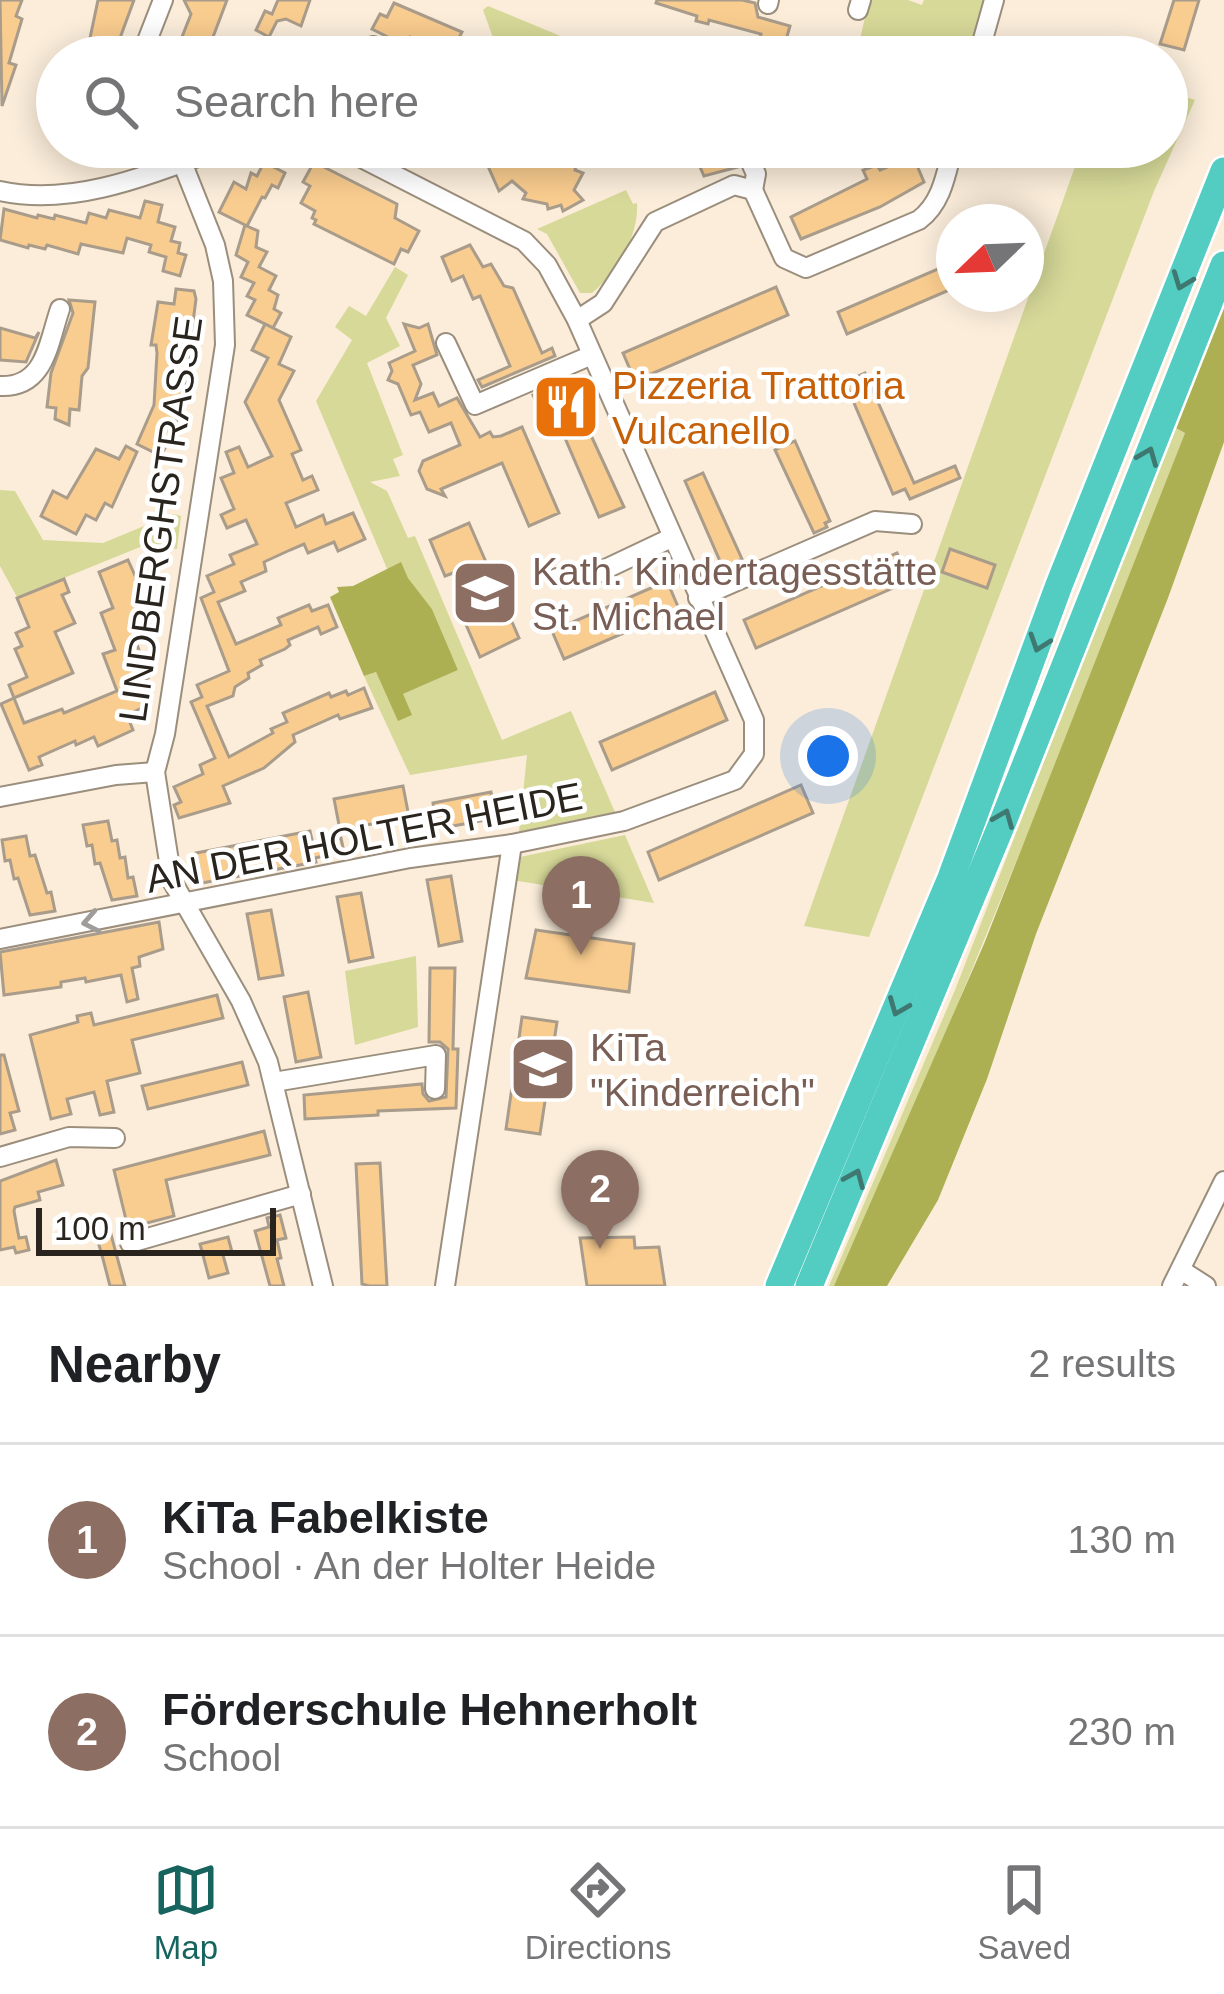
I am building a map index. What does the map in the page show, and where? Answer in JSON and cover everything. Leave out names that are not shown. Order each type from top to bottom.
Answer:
[{"type":"highway","points":[[779,1286],[951,878],[1059,585],[1224,171]]},
{"type":"highway","points":[[809,1286],[1004,819],[1224,265]]},
{"type":"street","points":[[149,36],[163,0]]},
{"type":"street","points":[[984,36],[994,0]]},
{"type":"street","points":[[0,191],[52,194],[107,187],[150,168]]},
{"type":"street","name":"LINDBERGHSTRASSE","points":[[184,168],[224,281],[225,345],[165,734],[155,772],[172,881],[241,1001],[274,1082],[323,1286]]},
{"type":"street","points":[[384,168],[524,241],[548,265],[577,320],[698,598],[875,521],[912,524]]},
{"type":"street","points":[[753,168],[753,190],[784,258],[806,268],[919,220],[930,212],[948,168]]},
{"type":"street","points":[[577,320],[603,303],[656,222],[734,185],[753,190]]},
{"type":"street","points":[[0,386],[18,387],[39,373],[60,309]]},
{"type":"street","points":[[446,344],[475,405],[592,355]]},
{"type":"street","points":[[557,578],[595,574],[671,538]]},
{"type":"street","name":"AN DER HOLTER HEIDE","points":[[0,939],[624,821],[735,780],[754,754],[754,720],[698,598]]},
{"type":"street","points":[[0,797],[155,772]]},
{"type":"street","points":[[445,1286],[512,844]]},
{"type":"street","points":[[274,1082],[436,1055],[435,1089]]},
{"type":"street","points":[[0,1156],[69,1138],[115,1138]]},
{"type":"street","points":[[1206,1286],[1176,1278],[1224,1181]]},
{"type":"street","points":[[130,1243],[301,1195]]},
{"type":"green space","points":[[869,0],[908,0],[922,5],[924,0],[991,0],[980,36],[861,36]]},
{"type":"green space","points":[[488,6],[560,36],[492,36],[483,10]]},
{"type":"green space","points":[[1075,168],[1164,168],[1154,191],[869,937],[804,926],[1023,312],[1044,312],[1044,253]]},
{"type":"green space","points":[[626,190],[633,204],[637,203],[630,240],[601,284],[592,293],[580,293],[547,234],[537,229]]},
{"type":"green space","points":[[395,267],[408,275],[386,318],[400,346],[367,363],[403,455],[393,459],[400,476],[370,482],[387,491],[408,538],[415,536],[502,740],[571,711],[615,812],[519,832],[527,755],[410,775],[364,676],[376,672],[398,720],[403,694],[458,670],[432,609],[401,563],[388,571],[316,401],[352,340],[335,327],[349,306],[366,316]]},
{"type":"green space","points":[[1174,427],[1185,433],[1078,711],[842,1286],[829,1286],[955,990]]},
{"type":"green space","points":[[0,490],[15,491],[43,540],[103,543],[173,514],[181,516],[177,549],[145,545],[17,597],[0,566]]},
{"type":"green space","points":[[625,835],[654,903],[512,880],[515,858]]},
{"type":"green space","points":[[416,956],[418,1027],[355,1045],[345,971]]},
{"type":"shaded area","points":[[1224,303],[1224,442],[1036,934],[987,1079],[938,1200],[887,1286],[834,1286],[984,944],[1185,433],[1174,427]]},
{"type":"shaded area","points":[[401,562],[432,609],[458,670],[403,694],[412,715],[398,721],[376,672],[364,676],[330,597],[339,592],[337,587],[353,586]]},
{"type":"building","points":[[0,0],[22,0],[16,16],[22,19],[9,63],[16,65],[2,106]]},
{"type":"building","points":[[98,0],[134,0],[121,36],[90,36]]},
{"type":"building","points":[[184,0],[227,0],[213,36],[182,36],[191,14]]},
{"type":"building","points":[[278,0],[310,0],[301,26],[286,19],[277,21],[270,36],[256,30],[265,11],[272,14]]},
{"type":"building","points":[[742,0],[755,3],[758,17],[790,26],[787,36],[760,36],[709,20],[708,24],[696,21],[697,16],[656,3]]},
{"type":"building","points":[[1174,0],[1199,0],[1188,37],[1163,36]]},
{"type":"building","points":[[394,3],[462,32],[460,36],[386,36],[372,29],[380,14],[387,17]]},
{"type":"building","points":[[261,168],[285,173],[278,188],[272,185],[262,197],[247,226],[258,231],[256,247],[267,252],[259,267],[276,276],[269,290],[278,295],[274,309],[281,313],[273,328],[247,315],[255,300],[247,296],[254,283],[241,277],[248,262],[236,255],[245,225],[219,212],[234,182],[246,189],[251,173],[257,176]]},
{"type":"building","points":[[311,168],[326,168],[397,204],[395,218],[419,231],[408,252],[401,249],[394,264],[314,224],[315,211],[301,203],[310,186],[303,182]]},
{"type":"building","points":[[489,168],[575,168],[583,173],[574,190],[583,200],[563,211],[561,205],[548,209],[547,204],[523,199],[526,193],[512,181],[499,191]]},
{"type":"building","points":[[700,168],[734,168],[704,176]]},
{"type":"building","points":[[918,168],[924,182],[880,207],[801,239],[791,217],[867,179],[863,170]]},
{"type":"building","points":[[145,201],[162,205],[158,222],[175,227],[171,241],[180,243],[178,253],[186,255],[180,276],[163,271],[166,257],[149,252],[151,245],[127,238],[123,253],[81,244],[78,254],[0,240],[4,209],[86,223],[89,213],[106,218],[109,210],[140,218]]},
{"type":"building","points":[[470,245],[483,267],[491,264],[504,286],[513,288],[542,353],[552,348],[555,356],[482,387],[478,380],[510,366],[480,296],[473,299],[463,276],[452,281],[442,257]]},
{"type":"building","points":[[936,270],[936,296],[847,334],[838,312]]},
{"type":"building","points":[[776,287],[788,315],[635,381],[623,353]]},
{"type":"building","points":[[176,289],[194,291],[196,299],[183,400],[179,399],[176,426],[161,456],[137,444],[154,405],[157,353],[156,345],[151,345],[158,302],[174,304]]},
{"type":"building","points":[[69,300],[95,302],[88,368],[82,376],[79,410],[70,409],[69,425],[55,419],[56,408],[47,407],[51,373],[73,313]]},
{"type":"building","points":[[265,324],[291,337],[279,364],[294,371],[279,400],[301,450],[292,454],[303,480],[312,476],[318,490],[286,503],[296,527],[323,515],[326,524],[353,513],[365,539],[338,551],[334,542],[308,553],[304,544],[264,562],[266,571],[241,582],[245,591],[218,602],[236,644],[281,625],[278,618],[309,605],[312,611],[328,605],[337,627],[321,634],[318,627],[288,640],[285,649],[260,660],[262,665],[248,673],[233,696],[207,706],[229,757],[287,722],[283,713],[329,693],[331,697],[346,691],[348,695],[364,688],[372,708],[340,719],[338,715],[293,735],[295,742],[264,768],[223,786],[230,803],[179,818],[174,805],[181,802],[174,787],[203,774],[200,765],[215,758],[191,702],[202,697],[197,685],[229,671],[201,598],[214,592],[207,576],[234,564],[230,555],[257,544],[246,520],[227,528],[221,515],[234,509],[221,478],[234,473],[226,452],[239,447],[248,467],[272,456],[245,402],[268,358],[252,350]]},
{"type":"building","points":[[404,324],[419,328],[428,324],[437,355],[413,365],[421,384],[415,400],[433,393],[439,406],[457,398],[480,437],[490,432],[493,437],[501,436],[522,427],[559,513],[529,526],[502,463],[441,489],[445,496],[427,489],[419,471],[423,461],[460,445],[451,423],[429,432],[420,412],[411,415],[398,384],[388,380],[389,363],[415,351]]},
{"type":"building","points":[[0,328],[35,338],[39,332],[26,362],[0,360]]},
{"type":"building","points":[[865,373],[914,483],[955,466],[960,478],[910,499],[905,489],[893,494],[845,382]]},
{"type":"building","points":[[566,381],[624,507],[599,517],[555,415],[544,419],[533,395]]},
{"type":"building","points":[[795,441],[830,521],[814,533],[775,450]]},
{"type":"building","points":[[126,446],[137,452],[112,507],[105,503],[96,520],[86,515],[76,534],[41,516],[53,491],[67,498],[96,449],[119,459]]},
{"type":"building","points":[[703,473],[742,559],[723,568],[685,481]]},
{"type":"building","points":[[469,523],[519,638],[480,657],[461,613],[469,610],[453,573],[445,576],[430,540]]},
{"type":"building","points":[[950,549],[995,565],[987,588],[942,572]]},
{"type":"building","points":[[897,553],[909,581],[756,648],[744,620]]},
{"type":"building","points":[[128,560],[144,596],[134,600],[146,637],[136,641],[148,678],[135,684],[144,707],[127,715],[133,730],[98,746],[94,737],[76,745],[75,741],[39,757],[42,765],[29,770],[1,704],[14,698],[24,723],[117,691],[103,654],[115,650],[101,613],[113,608],[99,572]]},
{"type":"building","points":[[64,579],[69,592],[62,595],[75,623],[55,632],[73,673],[14,698],[9,685],[27,677],[15,649],[22,646],[16,633],[29,627],[17,598]]},
{"type":"building","points":[[667,581],[679,609],[564,659],[552,631]]},
{"type":"building","points":[[715,692],[727,720],[612,770],[600,742]]},
{"type":"building","points":[[801,785],[813,813],[659,880],[648,852]]},
{"type":"building","points":[[403,786],[409,817],[340,830],[334,799]]},
{"type":"building","points":[[491,792],[496,818],[437,829],[433,803]]},
{"type":"building","points":[[108,821],[137,896],[112,900],[100,863],[95,864],[92,845],[87,846],[83,825]]},
{"type":"building","points":[[310,831],[313,844],[341,838],[344,852],[315,858],[316,862],[202,883],[196,853]]},
{"type":"building","points":[[26,836],[55,911],[30,915],[10,860],[5,861],[2,840]]},
{"type":"building","points":[[451,876],[462,941],[439,946],[427,880]]},
{"type":"building","points":[[361,893],[373,957],[349,962],[337,897]]},
{"type":"building","points":[[271,910],[283,975],[259,979],[247,914]]},
{"type":"building","points":[[159,922],[163,949],[139,957],[140,966],[132,968],[138,999],[127,1002],[121,975],[4,995],[0,952]]},
{"type":"building","points":[[536,930],[634,944],[629,992],[526,978]]},
{"type":"building","points":[[430,968],[455,968],[456,1108],[305,1119],[304,1095],[422,1084],[429,1101],[446,1097],[448,1049],[440,1042],[429,1042]]},
{"type":"building","points":[[308,992],[321,1057],[296,1062],[284,997]]},
{"type":"building","points":[[217,995],[223,1018],[132,1040],[140,1073],[107,1081],[114,1112],[100,1115],[94,1092],[67,1099],[71,1114],[51,1119],[30,1035],[78,1022],[77,1016],[91,1013],[94,1025]]},
{"type":"building","points":[[522,1017],[557,1022],[540,1134],[506,1129]]},
{"type":"building","points":[[0,1055],[4,1055],[19,1111],[10,1113],[15,1130],[0,1134]]},
{"type":"building","points":[[242,1062],[248,1085],[148,1109],[142,1086]]},
{"type":"building","points":[[264,1131],[270,1155],[166,1180],[174,1216],[128,1228],[114,1170]]},
{"type":"building","points":[[56,1160],[63,1185],[38,1192],[40,1200],[15,1207],[19,1238],[26,1237],[29,1250],[0,1250],[0,1181]]},
{"type":"building","points":[[380,1163],[387,1286],[369,1286],[362,1284],[356,1164]]},
{"type":"building","points":[[280,1215],[286,1238],[277,1240],[281,1258],[277,1259],[284,1286],[270,1286],[255,1231],[269,1227],[267,1218]]},
{"type":"building","points":[[111,1234],[125,1286],[110,1286],[97,1238]]},
{"type":"building","points":[[228,1237],[232,1252],[223,1255],[228,1273],[209,1278],[200,1244]]},
{"type":"building","points":[[634,1237],[635,1248],[659,1247],[665,1286],[587,1286],[580,1238]]},
{"type":"place","name":"Pizzeria Trattoria Vulcanello","points":[[566,407]]},
{"type":"place","name":"Kath. Kindertagesstätte St. Michael","points":[[485,593]]},
{"type":"place","name":"KiTa Fabelkiste","points":[[581,955]]},
{"type":"place","name":"KiTa \"Kinderreich\"","points":[[543,1069]]},
{"type":"place","name":"Förderschule Hehnerholt","points":[[600,1249]]}]
